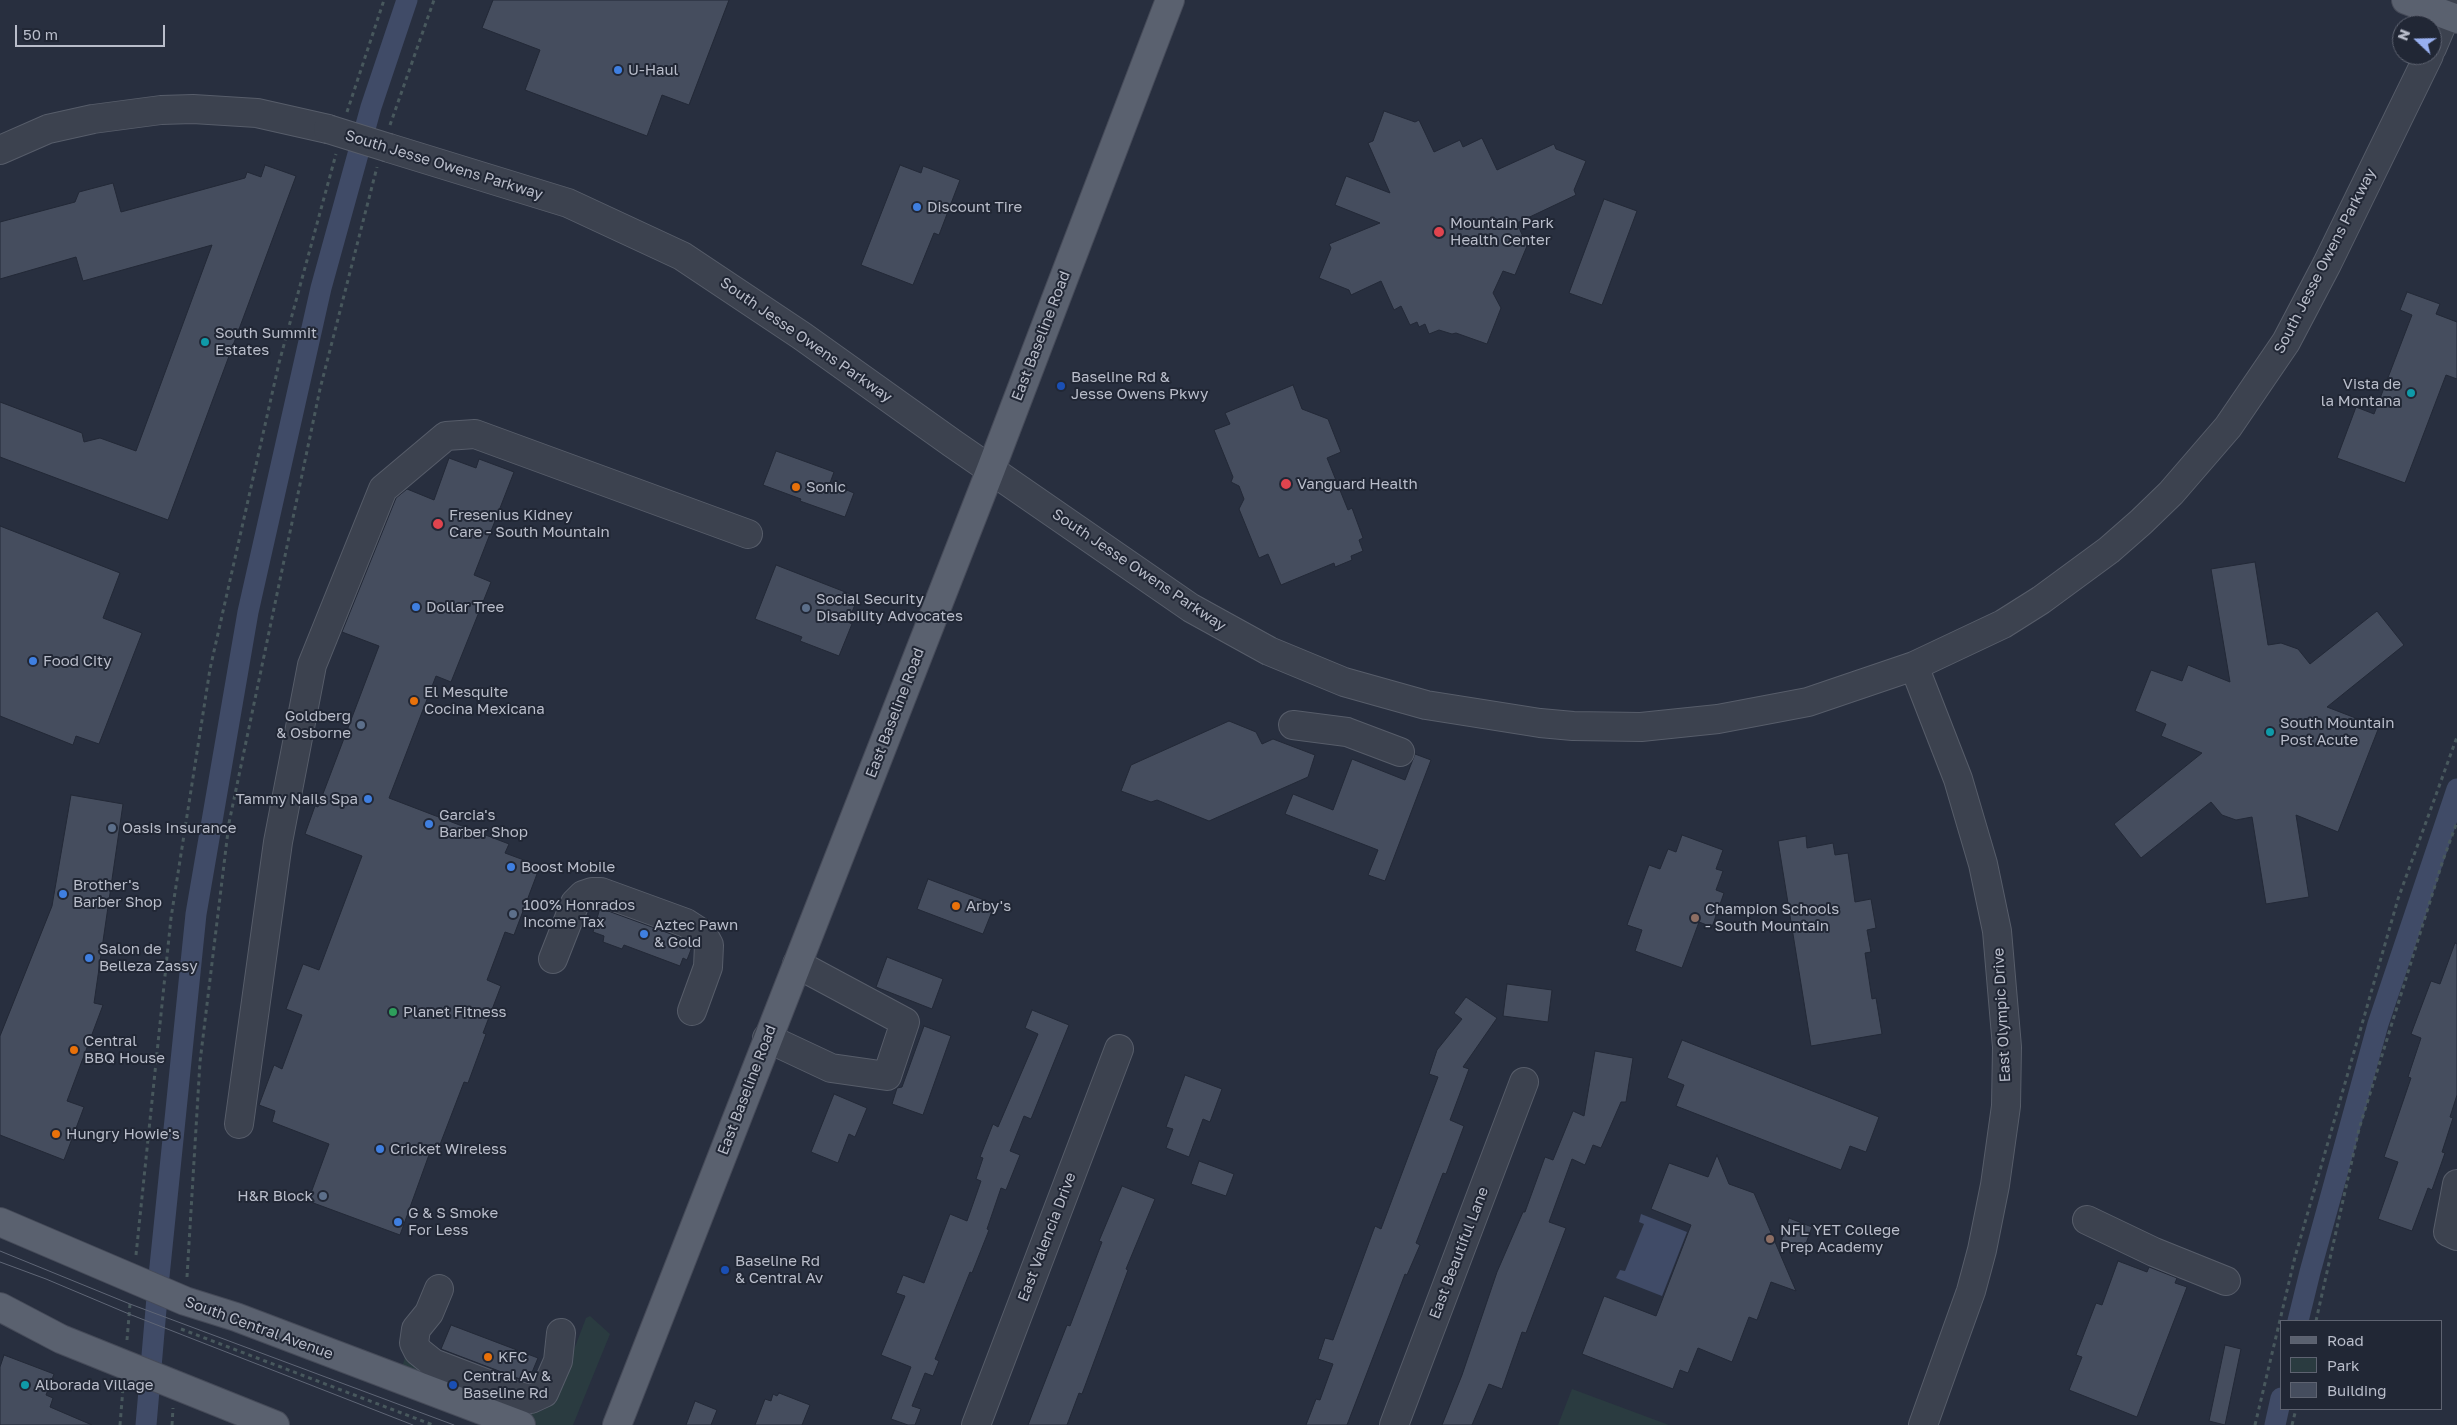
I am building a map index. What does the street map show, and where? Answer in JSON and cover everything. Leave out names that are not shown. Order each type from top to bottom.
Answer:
[{"type":"main road","name":"East Baseline Road","points":[[617,1425],[991,469],[1170,0]]},
{"type":"main road","points":[[2406,0],[2450,9]]},
{"type":"main road","name":"South Central Avenue","points":[[0,1222],[186,1291],[236,1317],[521,1425]]},
{"type":"main road","points":[[0,1307],[61,1339],[275,1425]]},
{"type":"street","points":[[2442,26],[2450,9]]},
{"type":"street","name":"South Jesse Owens Parkway","points":[[0,150],[48,129],[93,119],[161,110],[193,109],[257,114],[328,129],[568,203],[682,256],[802,336],[1191,608],[1249,641],[1344,682],[1426,705],[1510,720],[1572,726],[1665,726],[1748,714],[1808,702],[1914,666],[2003,624],[2077,574],[2141,522],[2205,454],[2254,390],[2286,342],[2327,264],[2424,65]]},
{"type":"street","points":[[239,1124],[278,842],[312,665],[383,489],[446,436],[475,434],[748,534]]},
{"type":"street","name":"East Olympic Drive","points":[[1914,666],[1958,779],[1983,864],[1997,931],[2007,1047],[2007,1082],[2003,1124],[1995,1185],[1982,1250],[1968,1299],[1923,1425]]},
{"type":"street","points":[[1293,725],[1347,732],[1400,752]]},
{"type":"street","points":[[553,959],[575,903],[583,895],[592,892],[602,892],[686,923],[703,934],[709,945],[708,967],[692,1011]]},
{"type":"street","points":[[768,1038],[831,1068],[887,1076],[905,1022],[797,964]]},
{"type":"street","name":"East Valencia Drive","points":[[976,1425],[1119,1049]]},
{"type":"street","name":"East Beautiful Lane","points":[[1394,1425],[1524,1082]]},
{"type":"street","points":[[2452,1234],[2457,1184]]},
{"type":"street","points":[[2087,1220],[2154,1252],[2226,1281]]},
{"type":"street","points":[[439,1289],[429,1313],[416,1329],[414,1342],[418,1351],[433,1363],[522,1397],[531,1399],[544,1393],[558,1361],[561,1333]]},
{"type":"path","points":[[349,105],[384,0]]},
{"type":"path","points":[[392,118],[434,0]]},
{"type":"path","points":[[134,1273],[171,918],[210,670],[279,364],[334,160]]},
{"type":"path","points":[[186,1291],[200,1062],[229,823],[320,389],[376,173]]},
{"type":"path","points":[[2255,1425],[2295,1257],[2398,899],[2457,737]]},
{"type":"path","points":[[2316,1320],[2359,1129],[2440,869],[2457,822]]},
{"type":"path","points":[[181,1329],[433,1425]]},
{"type":"path","points":[[2292,1425],[2296,1410]]},
{"type":"green space","points":[[590,1316],[610,1334],[573,1425],[518,1425],[399,1377],[407,1351],[527,1411],[536,1412],[543,1410],[550,1406],[556,1397],[586,1318]]},
{"type":"green space","points":[[1572,1389],[1669,1425],[1558,1425]]},
{"type":"water","points":[[1641,1214],[1687,1232],[1662,1296],[1616,1278],[1620,1270],[1625,1271],[1644,1224],[1639,1222]]},
{"type":"building","name":"U-Haul","points":[[493,0],[729,0],[689,105],[662,95],[647,136],[525,90],[540,50],[482,28]]},
{"type":"building","name":"Mountain Park Health Center","points":[[1384,111],[1415,122],[1419,120],[1434,152],[1460,140],[1463,147],[1482,138],[1497,170],[1554,144],[1556,149],[1586,161],[1574,190],[1576,195],[1517,223],[1527,246],[1515,275],[1503,271],[1493,293],[1501,308],[1487,344],[1456,333],[1452,334],[1439,330],[1429,334],[1425,324],[1419,327],[1417,322],[1410,325],[1401,306],[1394,310],[1381,281],[1351,295],[1349,290],[1319,278],[1331,248],[1329,244],[1380,223],[1335,205],[1346,176],[1390,193],[1368,143],[1373,141]]},
{"type":"building","name":"South Summit Estates","points":[[265,165],[296,176],[168,520],[0,457],[0,402],[82,433],[84,442],[100,438],[136,451],[212,245],[83,281],[76,257],[0,279],[0,222],[75,202],[79,192],[113,183],[121,212],[245,178],[247,172],[261,177]]},
{"type":"building","name":"Discount Tire","points":[[900,165],[921,173],[923,166],[960,180],[939,235],[934,233],[913,285],[861,265]]},
{"type":"building","points":[[1604,199],[1637,211],[1602,305],[1569,293]]},
{"type":"building","name":"Vista de la Montana","points":[[2407,292],[2440,304],[2436,314],[2457,322],[2457,379],[2446,375],[2405,483],[2337,458],[2356,407],[2374,414],[2412,315],[2400,310]]},
{"type":"building","name":"Vanguard Health","points":[[1293,385],[1302,409],[1328,419],[1341,452],[1327,458],[1348,510],[1352,508],[1363,538],[1359,540],[1363,551],[1351,556],[1352,560],[1335,567],[1334,563],[1281,585],[1268,554],[1259,558],[1239,509],[1244,499],[1239,486],[1231,482],[1233,477],[1214,430],[1230,424],[1225,413]]},
{"type":"building","points":[[776,451],[834,472],[830,483],[854,493],[845,517],[763,485]]},
{"type":"building","points":[[449,458],[476,468],[479,459],[514,472],[474,575],[491,582],[451,682],[436,676],[389,798],[509,844],[505,853],[540,866],[514,935],[505,932],[487,980],[501,986],[483,1033],[486,1034],[468,1083],[464,1082],[436,1155],[430,1152],[400,1235],[308,1201],[329,1144],[272,1122],[275,1111],[259,1105],[274,1065],[282,1069],[302,1015],[286,1009],[303,964],[319,970],[362,856],[305,834],[315,806],[318,807],[379,646],[342,632],[396,498],[407,489],[434,500]]},
{"type":"building","name":"Food City","points":[[0,526],[120,573],[103,618],[142,633],[99,744],[76,736],[73,745],[0,716]]},
{"type":"building","name":"South Mountain Post Acute","points":[[2255,562],[2268,645],[2281,643],[2298,649],[2310,664],[2377,611],[2404,645],[2327,707],[2379,727],[2338,832],[2296,815],[2309,897],[2266,904],[2252,817],[2236,820],[2222,815],[2211,802],[2141,858],[2114,824],[2202,753],[2161,736],[2166,724],[2135,711],[2151,670],[2182,681],[2188,665],[2230,682],[2211,569]]},
{"type":"building","name":"Social Security Disability Advocates","points":[[776,565],[858,597],[848,622],[852,624],[839,656],[800,641],[802,637],[755,619]]},
{"type":"building","points":[[1229,721],[1256,732],[1262,744],[1273,739],[1315,755],[1308,777],[1209,821],[1157,800],[1151,802],[1121,791],[1131,765]]},
{"type":"building","points":[[1415,754],[1431,760],[1385,881],[1368,875],[1378,850],[1285,814],[1293,794],[1333,810],[1352,759],[1405,780]]},
{"type":"building","points":[[71,795],[123,804],[94,1003],[103,1005],[67,1101],[84,1107],[64,1160],[0,1135],[0,1036],[52,906]]},
{"type":"building","points":[[1682,835],[1723,850],[1716,869],[1723,871],[1716,890],[1724,893],[1712,927],[1699,922],[1682,968],[1635,951],[1642,930],[1627,925],[1649,865],[1660,869],[1668,849],[1676,852]]},
{"type":"building","points":[[1806,836],[1807,848],[1833,843],[1835,855],[1848,853],[1855,902],[1871,899],[1876,928],[1867,930],[1871,952],[1865,953],[1872,999],[1876,998],[1882,1034],[1811,1046],[1778,841]]},
{"type":"building","name":"Arby's","points":[[928,879],[995,904],[983,934],[917,909]]},
{"type":"building","name":"Aztec Pawn & Gold","points":[[600,908],[679,937],[692,947],[687,960],[683,958],[680,966],[624,945],[622,949],[603,942],[604,936],[593,932]]},
{"type":"building","points":[[2455,943],[2457,944],[2457,1095],[2450,1117],[2453,1118],[2442,1152],[2445,1153],[2432,1190],[2428,1188],[2412,1231],[2378,1219],[2398,1162],[2384,1157],[2411,1078],[2408,1077],[2421,1038],[2411,1034],[2431,981],[2440,984]]},
{"type":"building","points":[[887,957],[943,979],[932,1009],[876,987]]},
{"type":"building","points":[[1507,984],[1552,990],[1548,1022],[1503,1016]]},
{"type":"building","points":[[1466,997],[1497,1018],[1463,1067],[1469,1069],[1450,1120],[1464,1126],[1446,1174],[1443,1173],[1416,1243],[1420,1245],[1407,1275],[1405,1274],[1347,1425],[1306,1425],[1316,1399],[1320,1400],[1333,1364],[1318,1359],[1325,1338],[1333,1340],[1375,1226],[1381,1229],[1438,1077],[1429,1074],[1437,1050],[1462,1019],[1454,1013]]},
{"type":"building","points":[[1032,1010],[1069,1025],[1031,1119],[1024,1116],[1010,1151],[1020,1155],[1006,1190],[1001,1188],[987,1229],[989,1230],[935,1359],[939,1361],[933,1376],[925,1373],[912,1406],[921,1409],[915,1425],[908,1425],[891,1419],[911,1367],[881,1355],[905,1296],[896,1293],[903,1275],[924,1283],[950,1214],[967,1221],[981,1181],[976,1179],[983,1158],[980,1157],[993,1124],[998,1127],[1038,1034],[1025,1028]]},
{"type":"building","points":[[924,1026],[951,1036],[923,1115],[892,1104],[897,1088],[902,1087]]},
{"type":"building","points":[[1682,1040],[1879,1117],[1866,1152],[1850,1146],[1841,1170],[1676,1106],[1684,1085],[1667,1078]]},
{"type":"building","points":[[1595,1051],[1633,1058],[1626,1102],[1621,1102],[1601,1148],[1593,1145],[1585,1165],[1572,1159],[1549,1222],[1566,1228],[1526,1333],[1522,1332],[1502,1389],[1489,1384],[1472,1425],[1442,1425],[1462,1375],[1497,1272],[1523,1212],[1525,1212],[1545,1157],[1553,1160],[1573,1111],[1584,1116]]},
{"type":"building","points":[[1185,1075],[1222,1089],[1210,1122],[1203,1119],[1189,1157],[1166,1148],[1173,1129],[1166,1127]]},
{"type":"building","points":[[834,1094],[867,1108],[855,1137],[849,1134],[838,1163],[811,1152]]},
{"type":"building","points":[[1717,1155],[1729,1184],[1754,1193],[1796,1291],[1771,1282],[1757,1320],[1749,1317],[1732,1362],[1698,1348],[1688,1373],[1680,1370],[1673,1389],[1582,1354],[1604,1296],[1656,1316],[1691,1225],[1651,1209],[1669,1163],[1708,1177]]},
{"type":"building","points":[[1199,1161],[1234,1174],[1226,1196],[1191,1184]]},
{"type":"building","points":[[1122,1186],[1155,1199],[1126,1269],[1128,1270],[1082,1394],[1079,1393],[1067,1425],[1028,1425],[1067,1325],[1070,1326],[1102,1242],[1099,1241]]},
{"type":"building","points":[[1789,1218],[1812,1227],[1804,1249],[1781,1241]]},
{"type":"building","points":[[2118,1261],[2147,1272],[2149,1267],[2177,1278],[2175,1283],[2187,1287],[2137,1417],[2069,1390],[2082,1357],[2076,1355],[2096,1303],[2102,1305]]},
{"type":"building","name":"KFC","points":[[451,1325],[538,1358],[528,1382],[441,1349]]},
{"type":"building","points":[[2225,1345],[2241,1349],[2225,1425],[2209,1421]]},
{"type":"building","name":"Alborada Village","points":[[4,1355],[54,1374],[46,1395],[53,1398],[50,1407],[92,1425],[0,1425],[0,1367]]},
{"type":"building","points":[[779,1393],[810,1405],[802,1425],[755,1425],[765,1399],[771,1401],[773,1394],[777,1396]]},
{"type":"building","points":[[695,1401],[717,1410],[711,1425],[686,1425]]},
{"type":"waterway","points":[[146,1425],[158,1286],[196,914],[248,612],[321,288],[371,107],[407,0]]},
{"type":"waterway","points":[[2298,1320],[2378,1024],[2457,789]]},
{"type":"waterway","points":[[2275,1425],[2280,1402]]},
{"type":"tram line","points":[[0,1251],[130,1304],[454,1425]]},
{"type":"tram line","points":[[0,1262],[413,1425]]},
{"type":"place","name":"U-Haul","points":[[618,70]]},
{"type":"place","name":"Discount Tire","points":[[917,207]]},
{"type":"place","name":"Mountain Park Health Center","points":[[1439,232]]},
{"type":"place","name":"South Summit Estates","points":[[205,342]]},
{"type":"place","name":"Baseline Rd & Jesse Owens Pkwy","points":[[1061,386]]},
{"type":"place","name":"Vista de la Montana","points":[[2411,393]]},
{"type":"place","name":"Vanguard Health","points":[[1286,484]]},
{"type":"place","name":"Sonic","points":[[796,487]]},
{"type":"place","name":"Fresenius Kidney Care - South Mountain","points":[[438,524]]},
{"type":"place","name":"Dollar Tree","points":[[416,607]]},
{"type":"place","name":"Social Security Disability Advocates","points":[[806,608]]},
{"type":"place","name":"Food City","points":[[33,661]]},
{"type":"place","name":"El Mesquite Cocina Mexicana","points":[[414,701]]},
{"type":"place","name":"Goldberg & Osborne","points":[[361,725]]},
{"type":"place","name":"South Mountain Post Acute","points":[[2270,732]]},
{"type":"place","name":"Tammy Nails Spa","points":[[368,799]]},
{"type":"place","name":"Garcia's Barber Shop","points":[[429,824]]},
{"type":"place","name":"Oasis Insurance","points":[[112,828]]},
{"type":"place","name":"Boost Mobile","points":[[511,867]]},
{"type":"place","name":"Brother's Barber Shop","points":[[63,894]]},
{"type":"place","name":"Arby's","points":[[956,906]]},
{"type":"place","name":"100% Honrados Income Tax","points":[[513,914]]},
{"type":"place","name":"Champion Schools - South Mountain","points":[[1695,918]]},
{"type":"place","name":"Aztec Pawn & Gold","points":[[644,934]]},
{"type":"place","name":"Salon de Belleza Zassy","points":[[89,958]]},
{"type":"place","name":"Planet Fitness","points":[[393,1012]]},
{"type":"place","name":"Central BBQ House","points":[[74,1050]]},
{"type":"place","name":"Hungry Howie's","points":[[56,1134]]},
{"type":"place","name":"Cricket Wireless","points":[[380,1149]]},
{"type":"place","name":"H&R Block","points":[[323,1196]]},
{"type":"place","name":"G & S Smoke For Less","points":[[398,1222]]},
{"type":"place","name":"NFL YET College Prep Academy","points":[[1770,1239]]},
{"type":"place","name":"Baseline Rd & Central Av","points":[[725,1270]]},
{"type":"place","name":"KFC","points":[[488,1357]]},
{"type":"place","name":"Alborada Village","points":[[25,1385]]},
{"type":"place","name":"Central Av & Baseline Rd","points":[[453,1385]]}]
